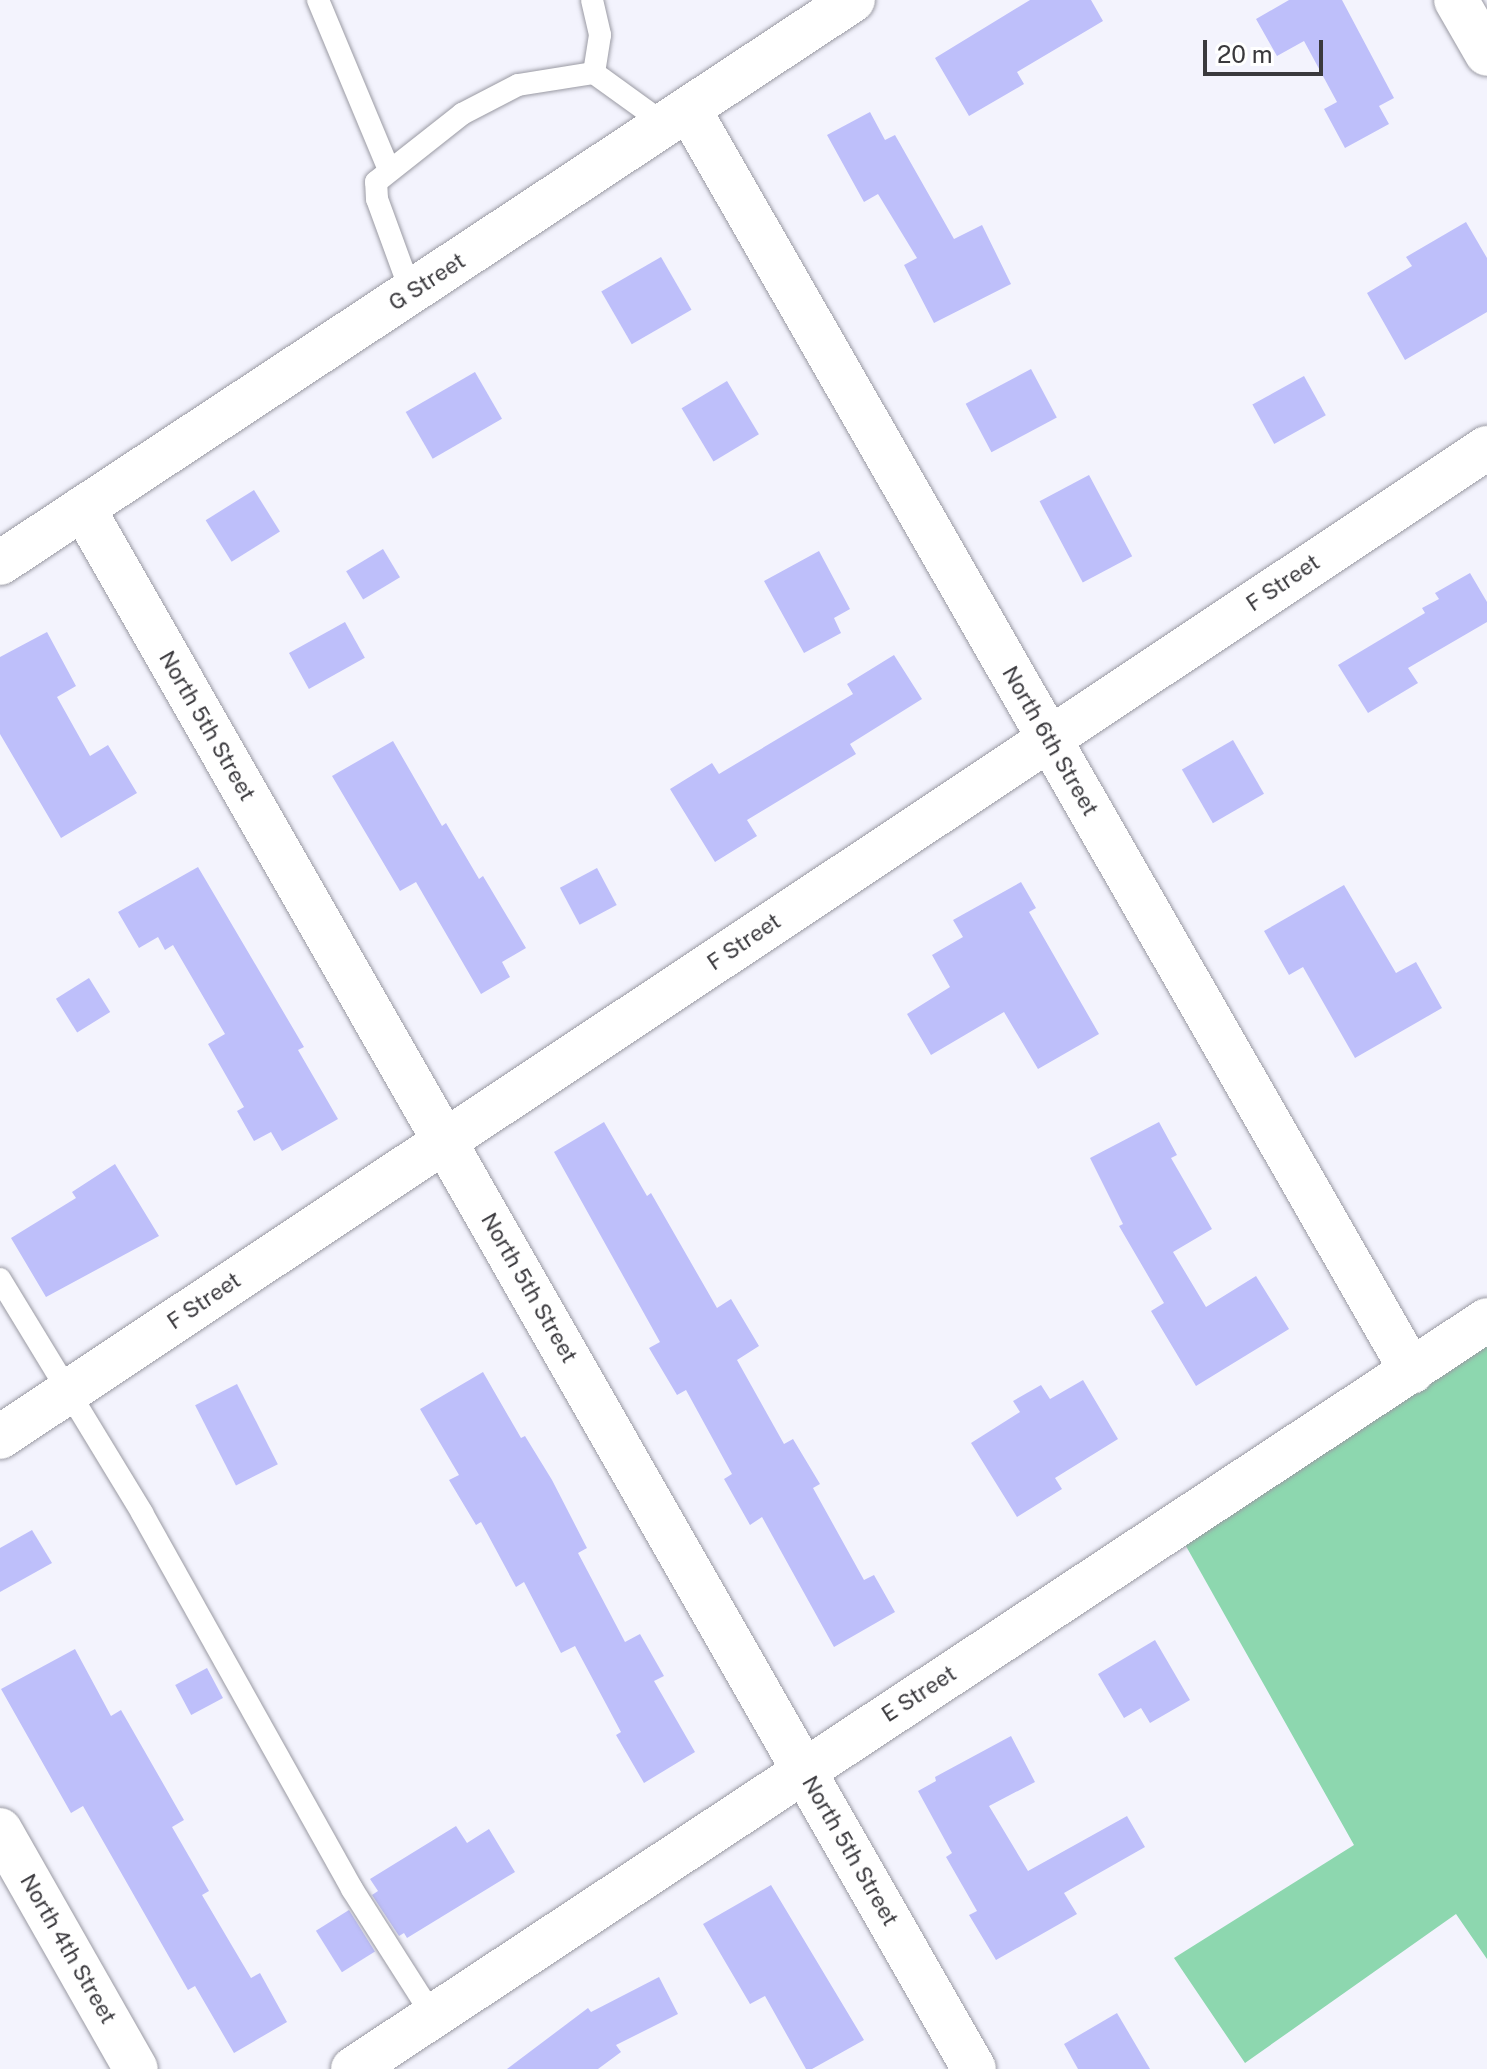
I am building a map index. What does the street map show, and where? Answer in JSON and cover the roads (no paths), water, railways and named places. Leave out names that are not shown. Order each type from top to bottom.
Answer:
[{"type":"street","name":"G Street","points":[[0,563],[853,0]]},
{"type":"street","points":[[1456,0],[1487,54]]},
{"type":"street","name":"North 6th Street","points":[[677,117],[1049,739],[1412,1372]]},
{"type":"street","name":"F Street","points":[[0,1437],[1487,448]]},
{"type":"street","name":"North 5th Street","points":[[83,508],[974,2069]]},
{"type":"street","name":"E Street","points":[[353,2069],[1487,1320]]},
{"type":"street","name":"North 4th Street","points":[[0,1830],[136,2069]]},
{"type":"lane","points":[[318,0],[389,170]]},
{"type":"lane","points":[[592,0],[600,35],[594,73]]},
{"type":"lane","points":[[411,292],[377,199],[376,182],[462,114],[518,85],[594,73],[677,117]]},
{"type":"lane","points":[[0,1279],[142,1513],[352,1889],[433,2016]]}]
